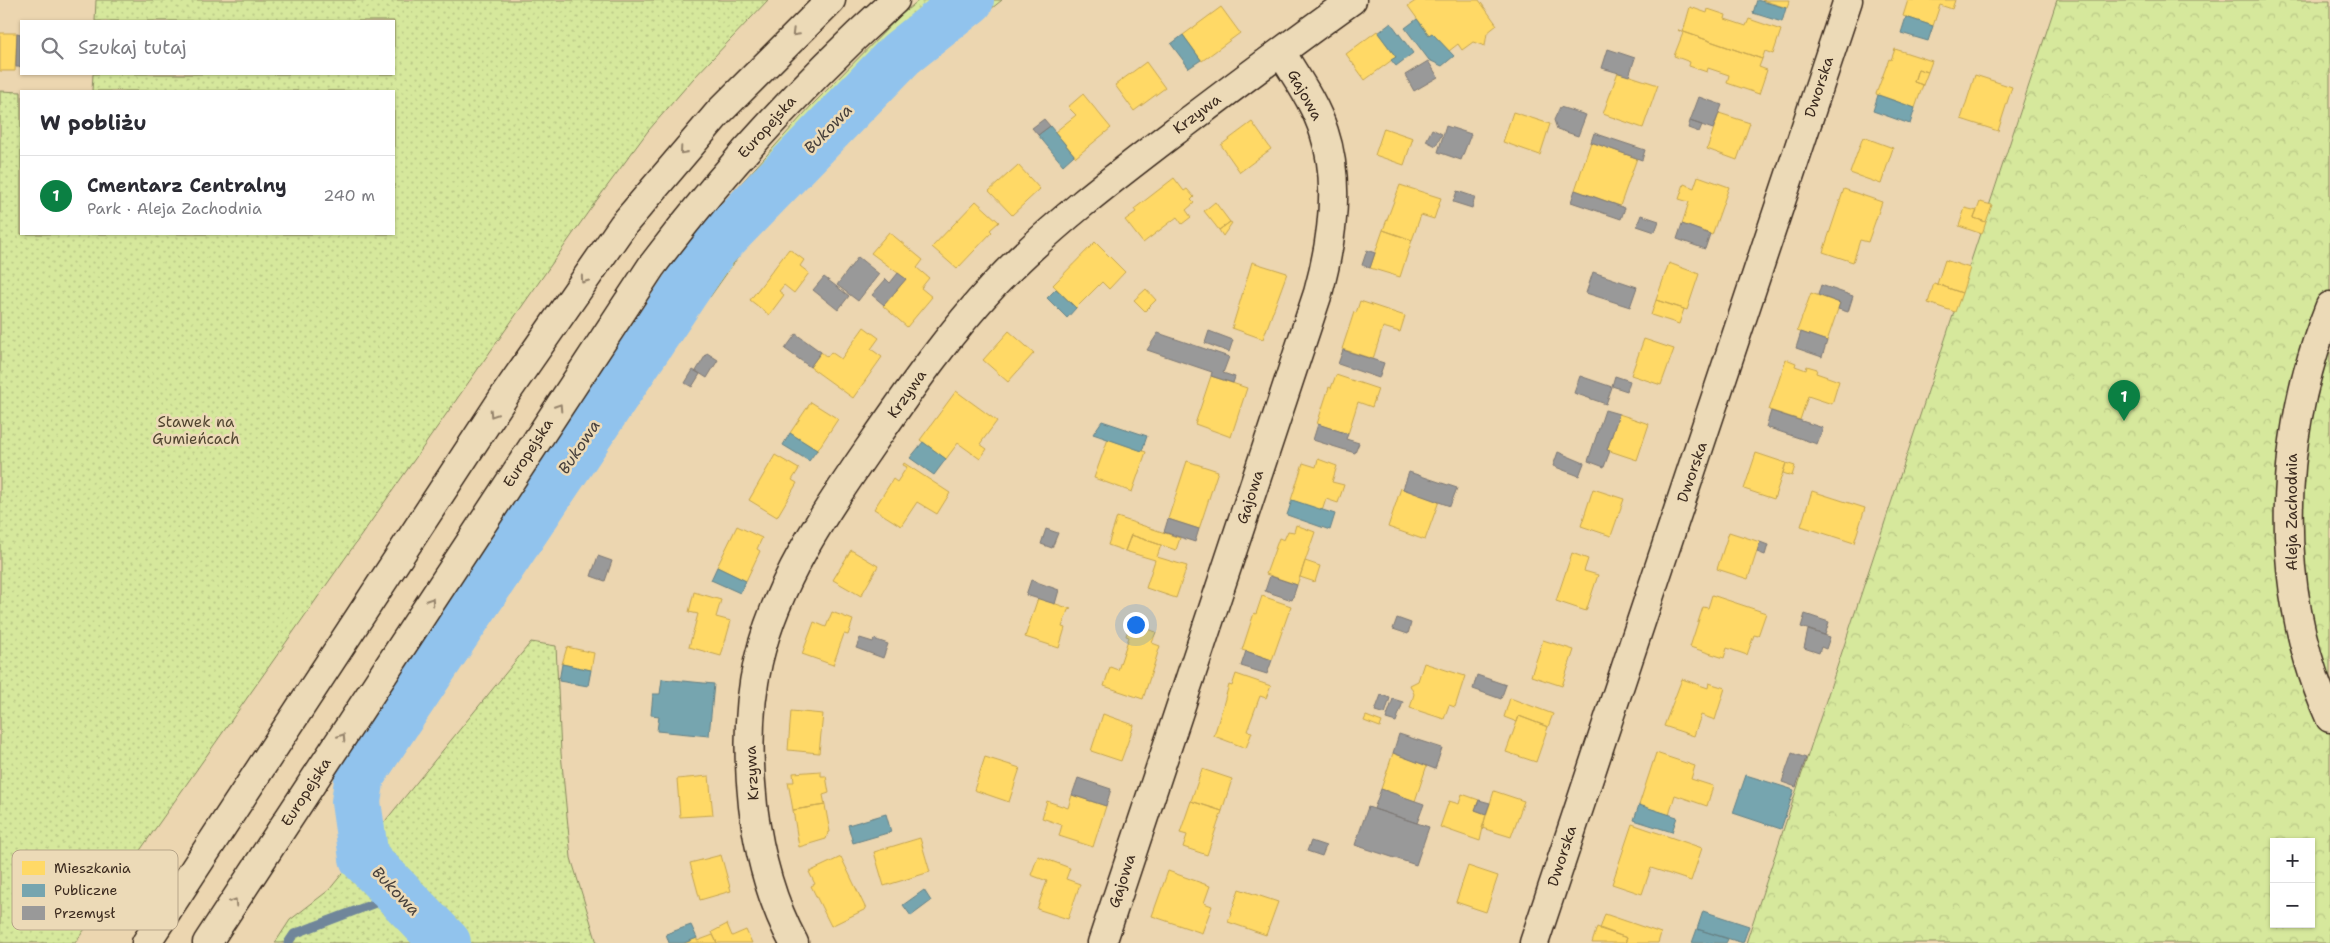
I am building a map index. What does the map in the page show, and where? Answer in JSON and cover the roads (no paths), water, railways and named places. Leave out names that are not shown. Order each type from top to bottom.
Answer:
[{"type":"street","points":[[178,894],[501,401],[622,225],[719,112],[831,0]]},
{"type":"street","name":"Europejska","points":[[207,943],[651,267],[702,200],[764,129],[826,64],[895,0]]},
{"type":"street","name":"Krzywa","points":[[794,943],[768,883],[761,856],[752,790],[750,727],[758,664],[764,641],[779,601],[804,549],[832,503],[923,370],[961,322],[996,284],[1032,249],[1128,167],[1352,0]]},
{"type":"street","name":"Dworska","points":[[1534,943],[1848,0]]},
{"type":"street","name":"Gajowa","points":[[1102,943],[1318,293],[1326,262],[1333,194],[1329,148],[1316,111],[1280,52]]},
{"type":"street","name":"Aleja Zachodnia","points":[[2330,306],[2308,370],[2292,448],[2290,558],[2300,625],[2308,659],[2330,718]]},
{"type":"street","points":[[146,943],[155,930]]},
{"type":"waterway","name":"Bukowa","points":[[446,943],[364,858],[356,802],[360,775],[712,249],[901,54],[969,0]]},
{"type":"waterway","points":[[288,943],[294,934],[399,894]]},
{"type":"place","name":"Cmentarz Centralny","points":[[2124,421]]},
{"type":"park label","name":"Stawek na Gumieńcach","points":[[196,430]]}]
